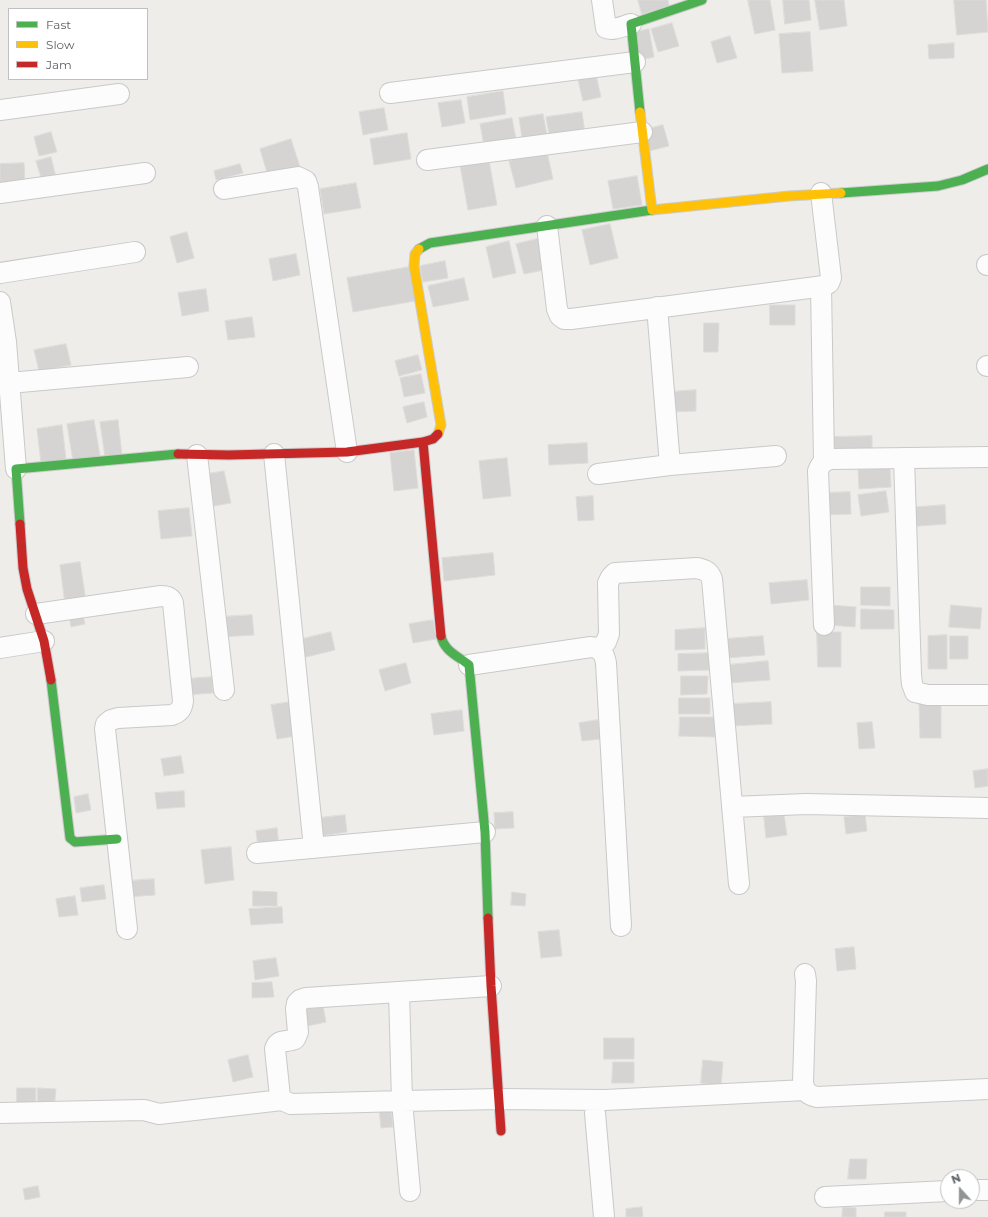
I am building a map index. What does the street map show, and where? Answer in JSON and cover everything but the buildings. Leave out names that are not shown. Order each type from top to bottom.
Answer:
[{"type":"street","points":[[602,0],[606,28],[609,30],[702,0]]},
{"type":"street","points":[[631,24],[652,210]]},
{"type":"street","points":[[390,93],[635,62]]},
{"type":"street","points":[[0,110],[120,94]]},
{"type":"street","points":[[427,160],[642,132]]},
{"type":"street","points":[[16,469],[182,454],[346,452],[432,440],[440,432],[441,425],[414,266],[414,256],[421,246],[652,210],[821,193],[938,186],[962,180],[988,169]]},
{"type":"street","points":[[0,193],[145,173]]},
{"type":"street","points":[[224,189],[298,177],[306,181],[346,452]]},
{"type":"street","points":[[547,226],[557,309],[560,316],[564,319],[821,286],[829,283],[831,278],[821,193]]},
{"type":"street","points":[[0,273],[135,252]]},
{"type":"street","points":[[821,286],[824,461]]},
{"type":"street","points":[[0,302],[6,342],[9,383],[6,430],[16,469],[23,568],[27,590],[44,641],[52,685],[70,838],[75,842],[117,839]]},
{"type":"street","points":[[657,307],[670,465]]},
{"type":"street","points":[[9,383],[188,367]]},
{"type":"street","points":[[424,442],[440,631],[442,641],[449,652],[461,658],[469,666],[471,677],[485,832],[491,986],[501,1131]]},
{"type":"street","points":[[274,454],[314,848]]},
{"type":"street","points":[[197,455],[224,690]]},
{"type":"street","points":[[598,474],[670,465],[776,456]]},
{"type":"street","points":[[824,625],[818,471],[820,465],[824,461],[832,459],[988,457]]},
{"type":"street","points":[[904,458],[912,684],[915,692],[928,695],[988,695]]},
{"type":"street","points":[[599,648],[606,642],[609,634],[608,583],[615,573],[697,568],[710,573],[712,579],[739,884]]},
{"type":"street","points":[[36,614],[161,596],[167,596],[173,603],[183,701],[182,707],[179,712],[172,715],[118,718],[111,720],[106,724],[105,729],[126,929]]},
{"type":"street","points":[[0,648],[44,641]]},
{"type":"street","points":[[469,666],[592,647],[599,648],[604,654],[606,663],[621,926]]},
{"type":"street","points":[[732,807],[806,804],[988,808]]},
{"type":"street","points":[[257,853],[485,832]]},
{"type":"street","points":[[806,974],[803,1083],[805,1090],[809,1095],[817,1097],[988,1089]]},
{"type":"street","points":[[282,1100],[280,1097],[275,1049],[280,1041],[295,1039],[298,1032],[296,1010],[297,1003],[300,1000],[306,998],[491,986]]},
{"type":"street","points":[[399,992],[402,1101],[410,1191]]},
{"type":"street","points":[[0,1114],[144,1110],[159,1114],[282,1100],[291,1104],[499,1099],[605,1100],[805,1090]]},
{"type":"street","points":[[595,1113],[604,1217]]},
{"type":"street","points":[[825,1197],[940,1191]]},
{"type":"traffic: fast","points":[[640,112],[631,24],[702,0]]},
{"type":"traffic: fast","points":[[841,193],[938,186],[962,180],[988,169]]},
{"type":"traffic: fast","points":[[419,249],[430,243],[652,210]]},
{"type":"traffic: fast","points":[[20,524],[16,469],[178,454]]},
{"type":"traffic: fast","points":[[441,636],[445,646],[469,665],[485,832],[488,918]]},
{"type":"traffic: fast","points":[[51,680],[70,838],[75,842],[117,839]]},
{"type":"traffic: slow","points":[[640,112],[652,210],[789,196],[841,193]]},
{"type":"traffic: slow","points":[[419,249],[415,254],[414,266],[441,425],[438,434]]},
{"type":"traffic: jam","points":[[178,454],[229,455],[347,452],[423,442],[433,439],[438,434]]},
{"type":"traffic: jam","points":[[423,442],[441,636]]},
{"type":"traffic: jam","points":[[20,524],[23,568],[27,589],[44,641],[51,680]]},
{"type":"traffic: jam","points":[[488,918],[501,1131]]}]
